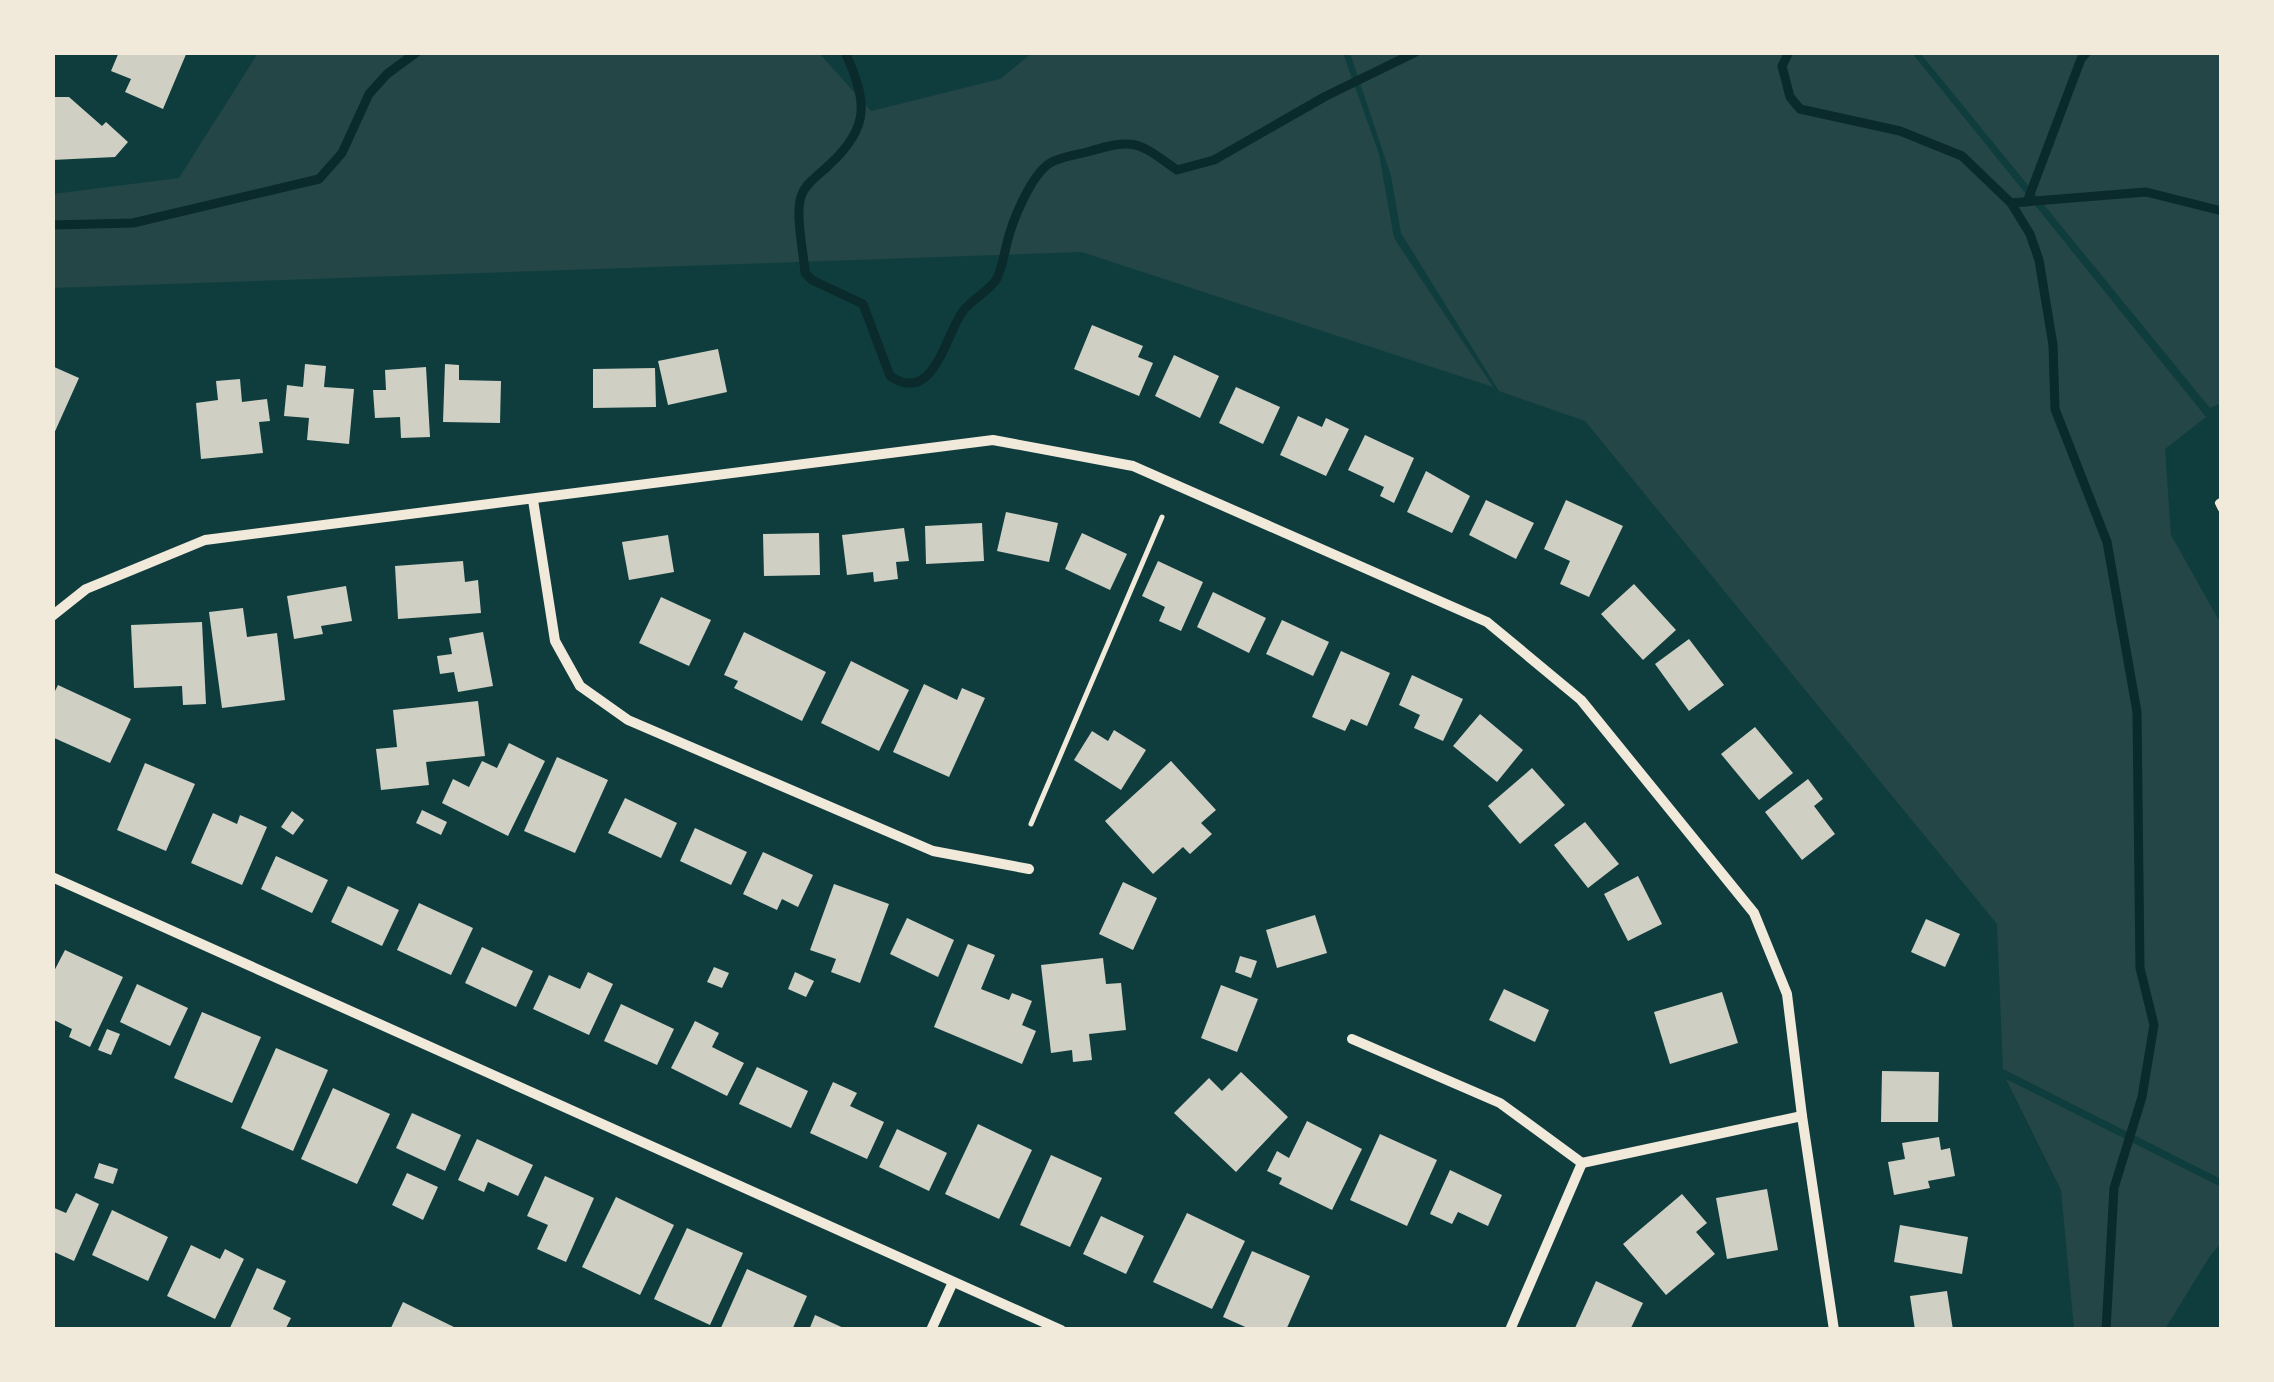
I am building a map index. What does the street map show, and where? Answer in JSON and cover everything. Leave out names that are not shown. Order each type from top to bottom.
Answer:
[{"type":"street","points":[[52,616],[86,589],[205,540],[993,440],[1133,466],[1487,622],[1582,700],[1754,913],[1787,994],[1834,1330]]},
{"type":"street","points":[[533,500],[555,641],[580,686],[628,720],[933,850],[1029,869]]},
{"type":"street","points":[[52,878],[1062,1330]]},
{"type":"street","points":[[1352,1039],[1500,1103],[1582,1163],[1802,1116]]},
{"type":"street","points":[[1510,1330],[1582,1163]]},
{"type":"street","points":[[932,1330],[953,1282]]},
{"type":"lane","points":[[2222,501],[2218,504],[2222,509]]},
{"type":"path","points":[[1031,824],[1162,517]]},
{"type":"shaded area","points":[[258,53],[819,53],[871,111],[1000,79],[1032,53],[1343,53],[1379,154],[1394,238],[1493,387],[1082,252],[53,288],[53,194],[179,178]]},
{"type":"shaded area","points":[[1350,53],[1912,53],[2206,417],[2165,449],[2171,535],[2221,624],[2221,1179],[2003,1069],[1997,924],[1585,421],[1499,391],[1401,233],[1391,176]]},
{"type":"shaded area","points":[[1920,53],[2221,53],[2221,403],[2210,408]]},
{"type":"shaded area","points":[[2006,1079],[2221,1187],[2221,1243],[2165,1329],[2074,1329],[2061,1190]]},
{"type":"building","points":[[119,52],[187,52],[163,109],[125,92],[131,79],[111,71]]},
{"type":"building","points":[[52,97],[69,97],[102,126],[106,122],[128,142],[115,157],[52,160]]},
{"type":"building","points":[[1092,325],[1143,346],[1138,357],[1153,363],[1139,396],[1074,369]]},
{"type":"building","points":[[718,349],[727,392],[668,405],[658,361]]},
{"type":"building","points":[[1174,355],[1219,376],[1200,418],[1155,396]]},
{"type":"building","points":[[305,364],[326,366],[324,387],[354,389],[349,444],[307,440],[309,418],[284,416],[287,385],[303,387]]},
{"type":"building","points":[[445,364],[459,365],[459,380],[501,381],[500,423],[443,422]]},
{"type":"building","points":[[52,366],[79,378],[52,438]]},
{"type":"building","points":[[426,367],[430,437],[401,438],[400,417],[375,418],[373,390],[386,390],[385,370]]},
{"type":"building","points":[[655,368],[656,407],[593,408],[593,369]]},
{"type":"building","points":[[240,379],[242,402],[267,399],[270,421],[259,422],[263,453],[201,459],[196,403],[218,400],[216,381]]},
{"type":"building","points":[[1236,387],[1280,407],[1263,444],[1219,423]]},
{"type":"building","points":[[1298,416],[1322,427],[1326,418],[1349,429],[1326,476],[1280,455]]},
{"type":"building","points":[[1365,435],[1414,458],[1394,503],[1380,496],[1384,487],[1348,470]]},
{"type":"building","points":[[1426,471],[1470,496],[1452,533],[1407,512]]},
{"type":"building","points":[[1486,500],[1534,523],[1516,559],[1469,535]]},
{"type":"building","points":[[1566,500],[1623,526],[1589,597],[1560,584],[1570,561],[1544,549]]},
{"type":"building","points":[[1006,512],[1058,523],[1049,562],[997,551]]},
{"type":"building","points":[[982,523],[984,561],[926,564],[925,526]]},
{"type":"building","points":[[904,528],[909,561],[896,562],[898,579],[874,582],[873,572],[847,575],[842,535]]},
{"type":"building","points":[[819,533],[820,575],[764,576],[763,534]]},
{"type":"building","points":[[1082,533],[1127,554],[1110,590],[1065,569]]},
{"type":"building","points":[[668,535],[674,572],[629,580],[622,542]]},
{"type":"building","points":[[463,561],[465,582],[478,580],[481,613],[398,619],[395,566]]},
{"type":"building","points":[[1158,561],[1203,582],[1181,631],[1159,621],[1165,607],[1142,596]]},
{"type":"building","points":[[1634,584],[1676,630],[1643,660],[1601,614]]},
{"type":"building","points":[[346,586],[352,621],[321,626],[323,634],[294,639],[287,596]]},
{"type":"building","points":[[1213,592],[1266,618],[1249,653],[1197,627]]},
{"type":"building","points":[[661,597],[711,620],[689,666],[639,643]]},
{"type":"building","points":[[243,608],[247,637],[277,633],[285,700],[222,708],[209,612]]},
{"type":"building","points":[[1282,620],[1329,642],[1313,676],[1266,654]]},
{"type":"building","points":[[202,622],[206,704],[183,705],[182,686],[134,688],[131,625]]},
{"type":"building","points":[[483,632],[493,686],[458,692],[454,672],[440,674],[437,656],[452,654],[449,638]]},
{"type":"building","points":[[744,632],[826,672],[802,721],[734,688],[738,681],[724,675]]},
{"type":"building","points":[[1689,639],[1724,685],[1689,711],[1655,664]]},
{"type":"building","points":[[1341,651],[1390,673],[1367,726],[1351,719],[1345,731],[1312,717]]},
{"type":"building","points":[[851,661],[909,690],[879,751],[821,723]]},
{"type":"building","points":[[1412,675],[1463,699],[1443,741],[1414,728],[1420,715],[1399,705]]},
{"type":"building","points":[[924,684],[957,700],[962,688],[985,698],[949,777],[893,752]]},
{"type":"building","points":[[58,685],[131,719],[110,763],[52,737],[52,697]]},
{"type":"building","points":[[478,701],[485,756],[426,762],[429,785],[381,790],[376,749],[397,747],[393,710]]},
{"type":"building","points":[[1480,714],[1523,750],[1497,782],[1453,746]]},
{"type":"building","points":[[1755,727],[1793,773],[1759,800],[1721,754]]},
{"type":"building","points":[[1114,730],[1146,750],[1121,790],[1074,760],[1092,731],[1108,741]]},
{"type":"building","points":[[509,743],[545,761],[508,836],[442,803],[453,779],[469,787],[482,761],[497,768]]},
{"type":"building","points":[[557,757],[608,780],[575,853],[524,831]]},
{"type":"building","points":[[1171,761],[1216,810],[1201,823],[1212,834],[1190,854],[1183,847],[1153,874],[1105,821]]},
{"type":"building","points":[[145,763],[195,784],[166,851],[117,830]]},
{"type":"building","points":[[1532,768],[1565,805],[1520,844],[1488,806]]},
{"type":"building","points":[[1808,779],[1823,799],[1814,806],[1835,834],[1802,860],[1765,812]]},
{"type":"building","points":[[625,798],[677,823],[661,858],[608,833]]},
{"type":"building","points":[[422,810],[447,822],[441,835],[416,823]]},
{"type":"building","points":[[292,811],[304,820],[293,835],[281,827]]},
{"type":"building","points":[[213,813],[237,824],[240,815],[267,827],[242,885],[191,863]]},
{"type":"building","points":[[1585,822],[1619,864],[1588,888],[1554,845]]},
{"type":"building","points":[[695,828],[747,852],[731,885],[680,861]]},
{"type":"building","points":[[763,852],[813,875],[798,907],[782,899],[777,910],[743,894]]},
{"type":"building","points":[[276,856],[328,880],[312,913],[261,889]]},
{"type":"building","points":[[1638,876],[1662,924],[1628,941],[1604,894]]},
{"type":"building","points":[[1123,882],[1157,898],[1133,950],[1099,934]]},
{"type":"building","points":[[834,884],[889,904],[860,983],[831,972],[836,959],[810,950]]},
{"type":"building","points":[[348,886],[399,910],[382,946],[331,922]]},
{"type":"building","points":[[419,903],[473,928],[451,975],[397,950]]},
{"type":"building","points":[[1315,915],[1327,953],[1277,968],[1266,930]]},
{"type":"building","points":[[907,918],[954,940],[938,977],[890,954]]},
{"type":"building","points":[[1926,919],[1960,934],[1945,967],[1911,952]]},
{"type":"building","points":[[968,944],[995,955],[981,989],[1009,1000],[1012,993],[1032,1001],[1022,1025],[1036,1031],[1022,1064],[934,1027]]},
{"type":"building","points":[[482,947],[533,971],[516,1007],[465,983]]},
{"type":"building","points":[[65,950],[123,977],[90,1047],[69,1037],[72,1029],[52,1019],[52,975]]},
{"type":"building","points":[[1240,956],[1257,961],[1251,978],[1235,972]]},
{"type":"building","points":[[1103,958],[1106,984],[1121,983],[1126,1030],[1089,1034],[1092,1060],[1073,1062],[1072,1050],[1051,1053],[1041,965]]},
{"type":"building","points":[[714,967],[729,973],[722,988],[707,982]]},
{"type":"building","points":[[588,972],[613,984],[589,1035],[533,1009],[549,975],[580,989]]},
{"type":"building","points":[[795,972],[814,981],[806,997],[788,989]]},
{"type":"building","points":[[137,984],[188,1008],[170,1046],[120,1022]]},
{"type":"building","points":[[1221,985],[1258,999],[1237,1052],[1201,1038]]},
{"type":"building","points":[[1504,989],[1549,1010],[1535,1042],[1489,1020]]},
{"type":"building","points":[[1722,992],[1738,1043],[1670,1064],[1654,1012]]},
{"type":"building","points":[[621,1004],[674,1029],[657,1065],[604,1041]]},
{"type":"building","points":[[202,1012],[261,1037],[232,1103],[174,1078]]},
{"type":"building","points":[[695,1021],[719,1033],[712,1047],[744,1063],[727,1096],[671,1068]]},
{"type":"building","points":[[107,1029],[120,1034],[111,1055],[98,1050]]},
{"type":"building","points":[[276,1048],[328,1070],[293,1151],[241,1128]]},
{"type":"building","points":[[757,1067],[808,1091],[791,1128],[739,1104]]},
{"type":"building","points":[[1882,1071],[1939,1072],[1938,1122],[1881,1122]]},
{"type":"building","points":[[1241,1072],[1288,1117],[1236,1172],[1174,1113],[1209,1078],[1222,1091]]},
{"type":"building","points":[[833,1082],[857,1093],[850,1106],[884,1122],[867,1159],[810,1133]]},
{"type":"building","points":[[333,1088],[390,1114],[357,1184],[301,1159]]},
{"type":"building","points":[[412,1113],[461,1135],[445,1171],[396,1148]]},
{"type":"building","points":[[1307,1121],[1362,1149],[1332,1210],[1279,1184],[1282,1178],[1267,1171],[1277,1151],[1289,1158]]},
{"type":"building","points":[[978,1124],[1032,1150],[999,1219],[945,1194]]},
{"type":"building","points":[[897,1129],[947,1153],[929,1191],[879,1167]]},
{"type":"building","points":[[1380,1134],[1437,1160],[1407,1226],[1350,1200]]},
{"type":"building","points":[[1939,1137],[1941,1150],[1950,1148],[1955,1176],[1928,1181],[1930,1188],[1894,1195],[1888,1162],[1905,1159],[1902,1143]]},
{"type":"building","points":[[477,1139],[533,1165],[518,1196],[488,1182],[484,1192],[458,1180]]},
{"type":"building","points":[[1051,1155],[1102,1178],[1070,1247],[1020,1225]]},
{"type":"building","points":[[99,1163],[118,1169],[113,1184],[94,1178]]},
{"type":"building","points":[[1450,1170],[1502,1195],[1488,1226],[1458,1212],[1452,1224],[1430,1214]]},
{"type":"building","points":[[407,1173],[438,1187],[423,1220],[392,1205]]},
{"type":"building","points":[[545,1176],[594,1198],[566,1262],[537,1249],[548,1225],[527,1216]]},
{"type":"building","points":[[1767,1189],[1778,1250],[1727,1259],[1716,1198]]},
{"type":"building","points":[[76,1193],[99,1204],[74,1261],[52,1251],[52,1207],[66,1213]]},
{"type":"building","points":[[1682,1194],[1707,1223],[1696,1232],[1715,1254],[1666,1295],[1623,1244]]},
{"type":"building","points":[[616,1197],[674,1225],[640,1295],[582,1267]]},
{"type":"building","points":[[112,1210],[168,1237],[148,1281],[92,1255]]},
{"type":"building","points":[[1187,1213],[1245,1241],[1212,1309],[1153,1282]]},
{"type":"building","points":[[1101,1216],[1144,1236],[1126,1274],[1083,1254]]},
{"type":"building","points":[[1900,1225],[1968,1237],[1962,1274],[1894,1262]]},
{"type":"building","points":[[687,1228],[743,1253],[710,1325],[654,1299]]},
{"type":"building","points":[[191,1245],[220,1259],[225,1249],[244,1259],[215,1319],[167,1296]]},
{"type":"building","points":[[1252,1251],[1310,1276],[1286,1330],[1252,1330],[1223,1317]]},
{"type":"building","points":[[257,1268],[286,1281],[273,1309],[291,1318],[285,1330],[229,1330]]},
{"type":"building","points":[[747,1269],[807,1296],[792,1330],[720,1330]]},
{"type":"building","points":[[1596,1281],[1643,1303],[1630,1330],[1575,1328]]},
{"type":"building","points":[[1947,1291],[1953,1330],[1915,1330],[1910,1296]]},
{"type":"building","points":[[403,1302],[460,1330],[390,1330]]},
{"type":"building","points":[[815,1315],[848,1330],[809,1330]]},
{"type":"waterway","points":[[52,225],[133,223],[319,179],[342,153],[369,94],[387,74],[417,52]]},
{"type":"waterway","points":[[845,52],[858,85],[861,113],[843,151],[802,194],[799,222],[805,273],[863,304],[890,376],[905,383],[928,375],[963,311],[996,280],[1023,199],[1050,163],[1126,144],[1143,148],[1177,170],[1214,160],[1326,96],[1416,52]]},
{"type":"waterway","points":[[1789,52],[1782,66],[1790,97],[1800,109],[1900,131],[1962,156],[2011,203],[2146,192],[2222,211]]},
{"type":"waterway","points":[[2027,202],[2087,52]]},
{"type":"waterway","points":[[2011,203],[2030,234],[2039,260],[2053,345],[2055,409],[2107,542],[2137,712],[2140,968],[2154,1025],[2142,1097],[2114,1188],[2106,1330]]}]
